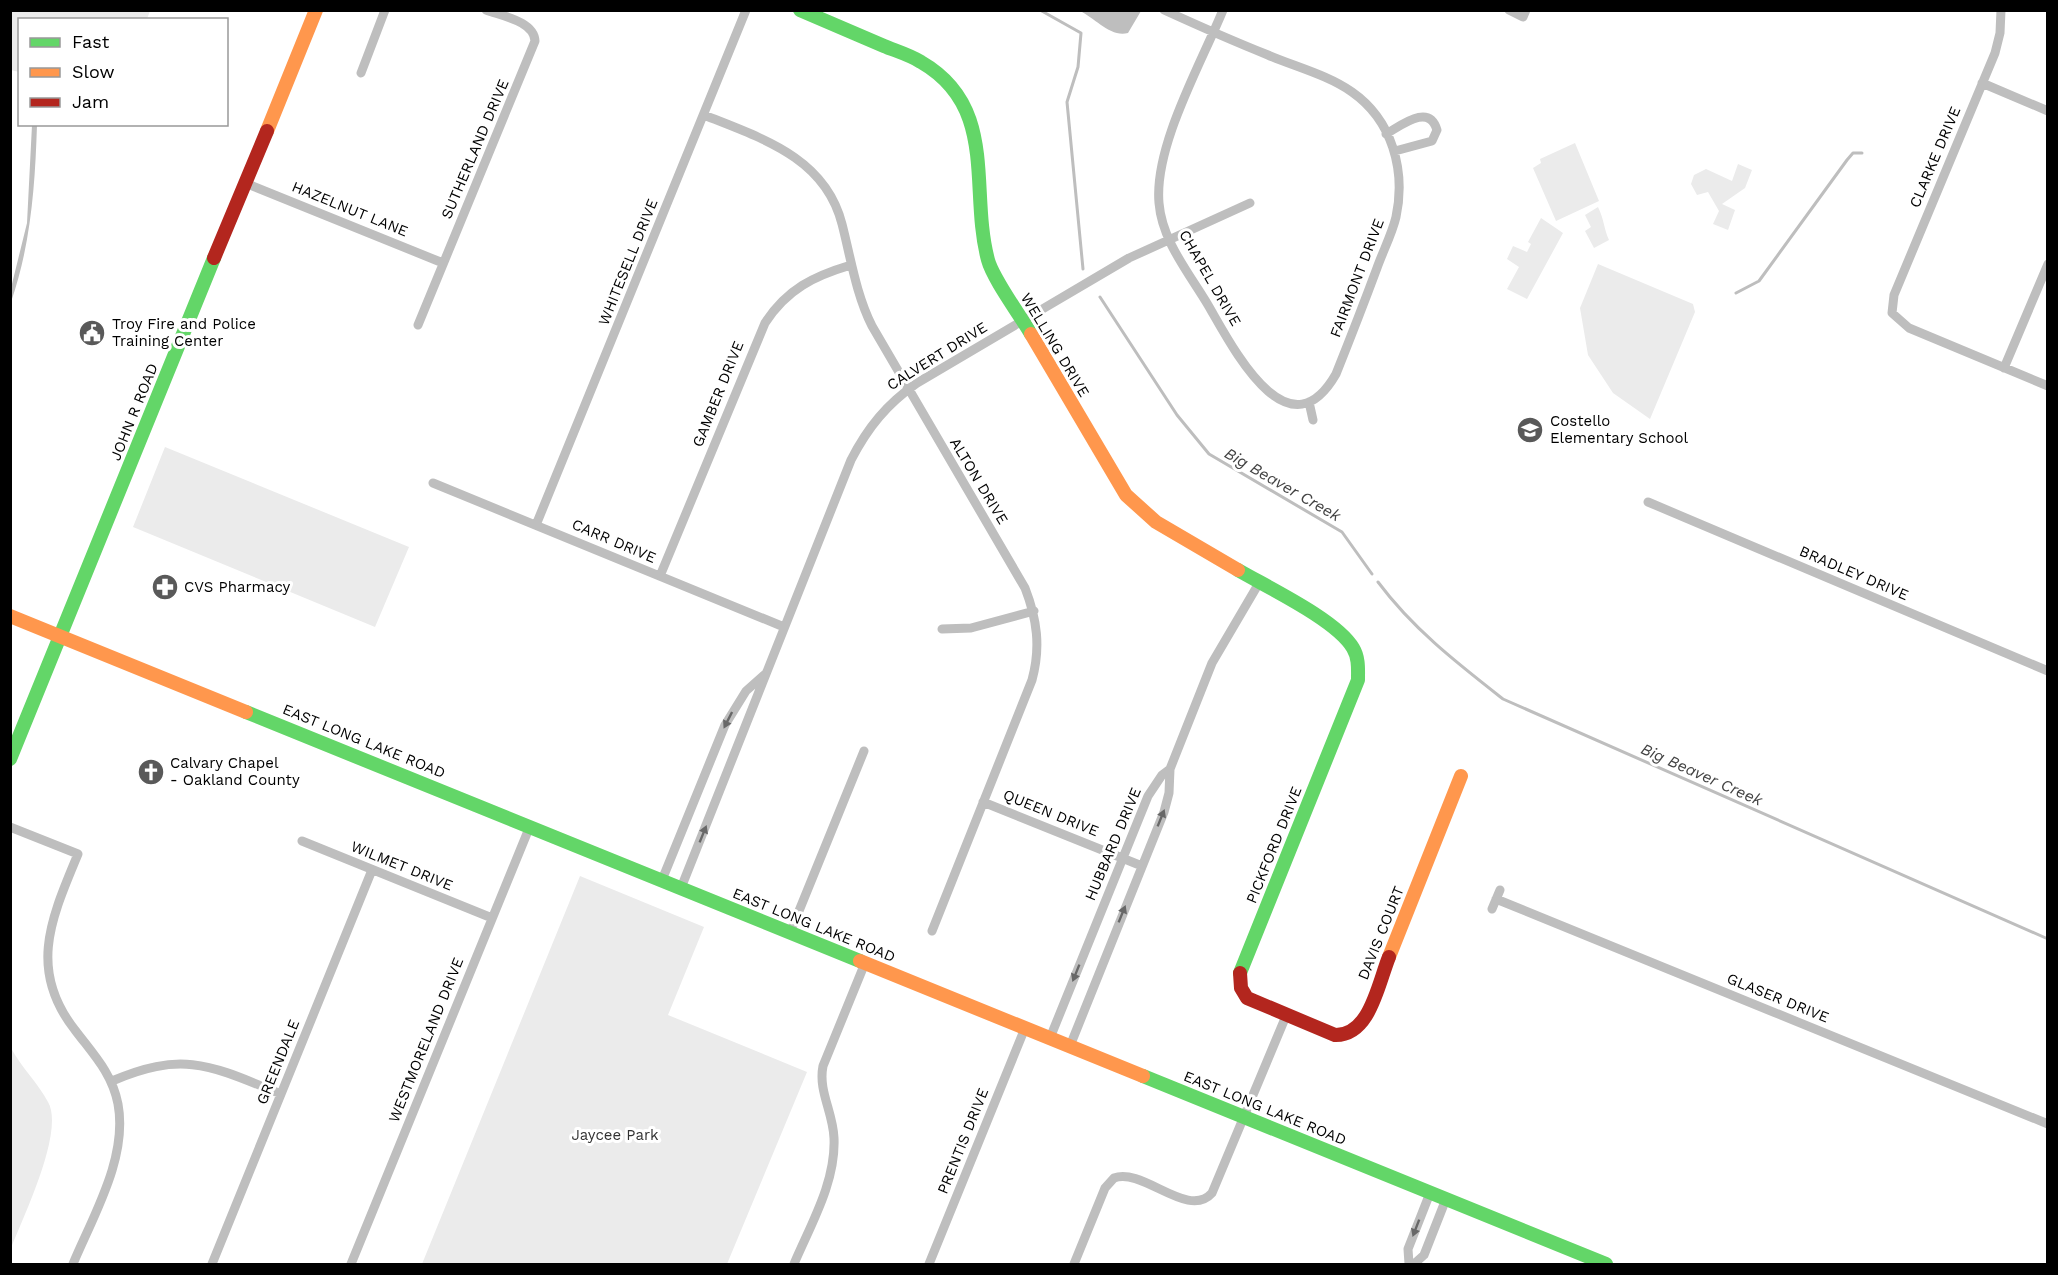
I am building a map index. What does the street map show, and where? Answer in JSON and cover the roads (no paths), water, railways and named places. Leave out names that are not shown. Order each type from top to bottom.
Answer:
[{"type":"main road","name":"JOHN R ROAD","points":[[10,759],[316,10]]},
{"type":"main road","name":"WELLING DRIVE","points":[[800,10],[922,62],[937,72],[956,92],[973,123],[980,148],[982,233],[988,262],[1126,495],[1156,522],[1334,629],[1355,649],[1360,664]]},
{"type":"main road","name":"EAST LONG LAKE ROAD","points":[[10,616],[1606,1264]]},
{"type":"main road","name":"PICKFORD DRIVE","points":[[1286,1016],[1247,998],[1241,988],[1240,973],[1358,680],[1360,664]]},
{"type":"main road","name":"DAVIS COURT","points":[[1286,1016],[1335,1035],[1348,1035],[1361,1025],[1461,776]]},
{"type":"street","points":[[361,73],[385,10]]},
{"type":"street","name":"SUTHERLAND DRIVE","points":[[418,325],[535,41],[532,31],[525,25],[486,10]]},
{"type":"street","name":"WHITESELL DRIVE","points":[[536,525],[746,10]]},
{"type":"street","name":"FAIRMONT DRIVE","points":[[1164,10],[1350,91],[1369,105],[1395,151],[1400,173],[1396,218],[1336,374],[1327,390],[1309,402]]},
{"type":"street","name":"CHAPEL DRIVE","points":[[1223,10],[1174,126],[1160,172],[1159,204],[1169,239],[1240,361],[1263,388],[1275,398],[1288,403],[1309,402]]},
{"type":"street","points":[[1509,10],[1525,14]]},
{"type":"street","name":"CLARKE DRIVE","points":[[2001,10],[2000,33],[1982,83],[1894,295],[1892,313],[1908,328],[2004,368]]},
{"type":"street","points":[[1982,83],[2048,111]]},
{"type":"street","name":"ALTON DRIVE","points":[[704,115],[776,145],[798,158],[814,172],[836,205],[866,315],[907,390],[1025,588],[1034,611],[1038,645],[1035,668],[932,931]]},
{"type":"street","points":[[1386,134],[1418,117],[1429,117],[1435,122],[1437,130],[1432,141],[1395,151]]},
{"type":"street","name":"HAZELNUT LANE","points":[[245,183],[443,263]]},
{"type":"street","name":"CALVERT DRIVE","points":[[681,888],[758,698],[764,675],[859,445],[878,416],[907,390],[1129,258],[1250,204]]},
{"type":"street","points":[[2048,264],[2004,368],[2048,387]]},
{"type":"street","name":"GAMBER DRIVE","points":[[660,576],[765,323],[778,304],[801,284],[819,275],[851,265]]},
{"type":"street","points":[[1309,402],[1313,420]]},
{"type":"street","name":"CARR DRIVE","points":[[433,483],[784,627]]},
{"type":"street","name":"BRADLEY DRIVE","points":[[1648,502],[2048,671]]},
{"type":"street","name":"HUBBARD DRIVE","points":[[1070,1046],[1167,803],[1171,781],[1170,769],[1212,663],[1259,583]]},
{"type":"street","points":[[942,629],[971,628],[1034,611]]},
{"type":"street","name":"CALVERT DRIVE","points":[[662,880],[730,716],[746,691],[764,675]]},
{"type":"street","points":[[790,933],[864,751]]},
{"type":"street","name":"HUBBARD DRIVE","points":[[1050,1038],[1148,796],[1162,775],[1170,769]]},
{"type":"street","points":[[703,779],[722,787]]},
{"type":"street","name":"QUEEN DRIVE","points":[[983,802],[1142,866]]},
{"type":"street","name":"WESTMORELAND DRIVE","points":[[351,1264],[530,826]]},
{"type":"street","points":[[10,827],[78,854],[51,920],[47,960],[51,981],[61,1008],[99,1059],[112,1082],[118,1104],[118,1147],[110,1174],[73,1264]]},
{"type":"street","name":"WILMET DRIVE","points":[[302,841],[492,918]]},
{"type":"street","name":"GREENDALE","points":[[212,1264],[372,870]]},
{"type":"street","name":"GLASER DRIVE","points":[[1492,909],[1498,895],[2048,1124]]},
{"type":"street","points":[[1091,936],[1110,944]]},
{"type":"street","points":[[794,1264],[825,1190],[832,1164],[834,1134],[821,1083],[823,1066],[865,963]]},
{"type":"street","points":[[1074,1264],[1108,1182],[1125,1176],[1185,1199],[1204,1200],[1216,1186],[1286,1016]]},
{"type":"street","name":"PRENTIS DRIVE","points":[[929,1264],[1025,1028]]},
{"type":"street","points":[[112,1082],[159,1065],[196,1064],[220,1069],[281,1094]]},
{"type":"street","points":[[1409,1264],[1408,1249],[1430,1193]]},
{"type":"street","points":[[1413,1264],[1424,1255],[1446,1199]]},
{"type":"waterway","name":"Big Beaver Creek","points":[[1040,10],[1081,33],[1078,67],[1067,102],[1083,269]]},
{"type":"waterway","points":[[1736,293],[1759,281],[1847,160],[1853,153],[1862,153]]},
{"type":"waterway","name":"Big Beaver Creek","points":[[1100,297],[1177,415],[1209,454],[1342,532],[1372,574]]},
{"type":"waterway","name":"Big Beaver Creek","points":[[1378,582],[1421,630],[1452,659],[1503,699],[2048,939]]},
{"type":"place","name":"Troy Fire and Police Training Center","points":[[92,333]]},
{"type":"place","name":"Costello Elementary School","points":[[1530,430]]},
{"type":"place","name":"CVS Pharmacy","points":[[165,587]]},
{"type":"place","name":"Calvary Chapel - Oakland County","points":[[151,772]]},
{"type":"park label","name":"Jaycee Park","points":[[615,1135]]}]
